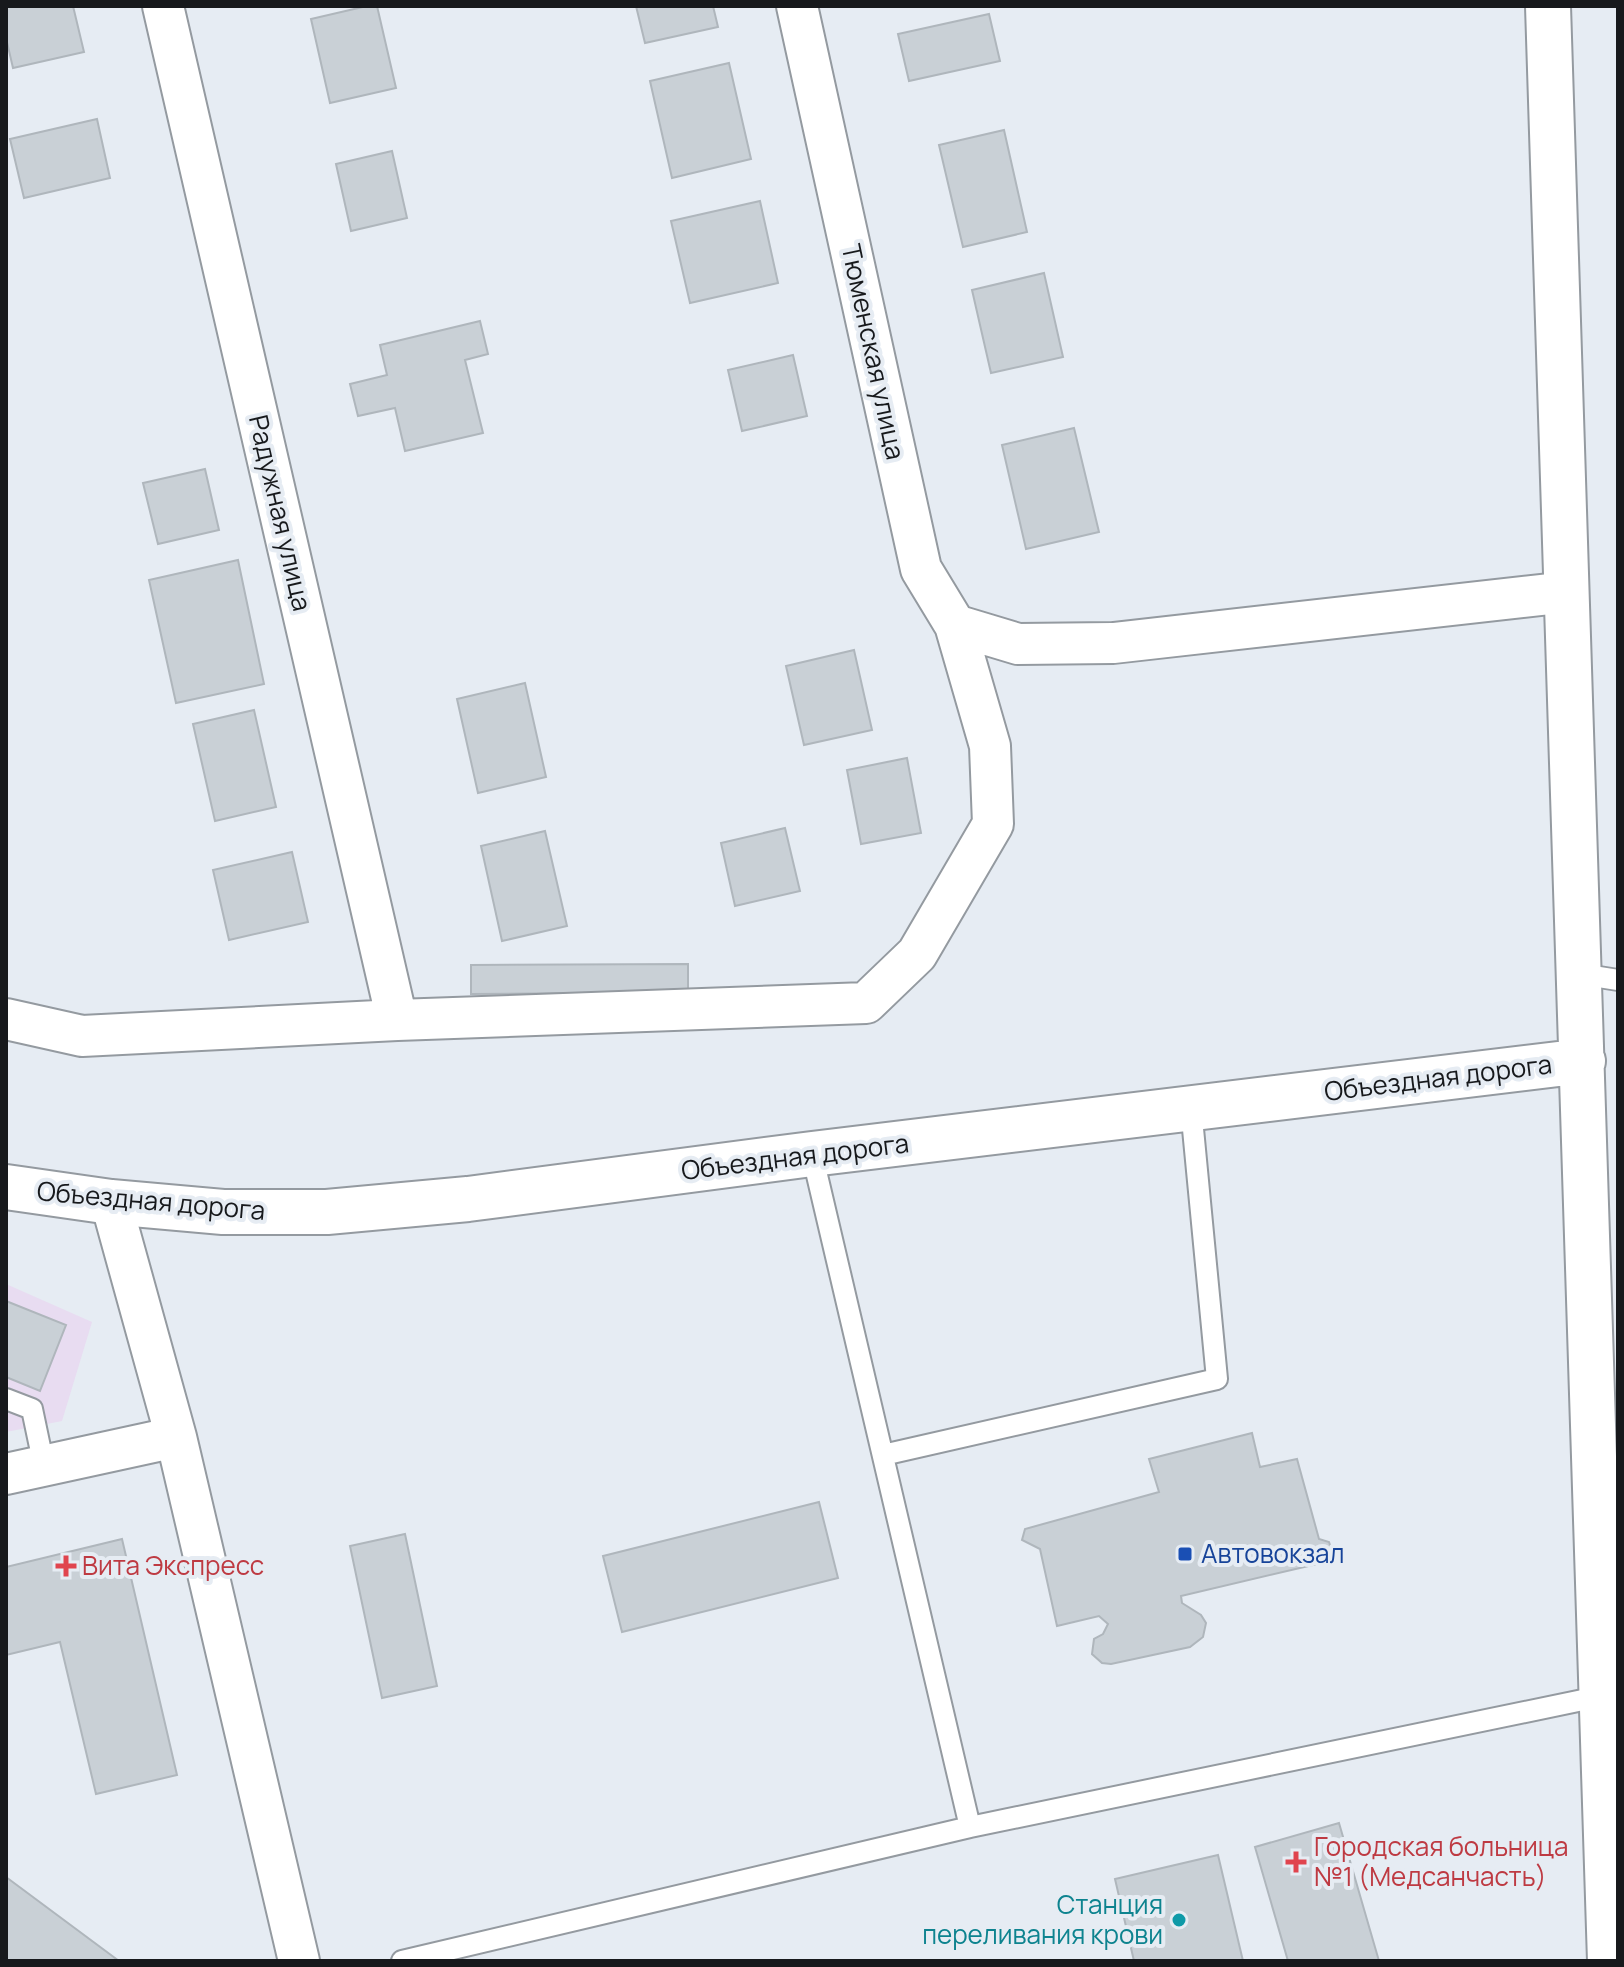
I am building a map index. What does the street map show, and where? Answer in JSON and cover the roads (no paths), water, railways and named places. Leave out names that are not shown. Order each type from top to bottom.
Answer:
[{"type":"main road","points":[[1548,6],[1567,592],[1599,977],[1583,1061],[1604,1287],[1602,1696],[1610,1961]]},
{"type":"main road","name":"Объездная дорога","points":[[6,1187],[111,1202],[223,1212],[327,1212],[468,1199],[812,1154],[1583,1061]]},
{"type":"street","name":"Радужная улица","points":[[163,6],[397,1020]]},
{"type":"street","name":"Тюменская улица","points":[[6,1019],[82,1036],[397,1020],[866,1003],[917,954],[993,824],[990,746],[955,625],[921,569],[797,6]]},
{"type":"street","points":[[955,625],[1018,644],[1113,643],[1567,592]]},
{"type":"street","points":[[111,1202],[176,1437],[299,1961]]},
{"type":"street","points":[[6,1474],[176,1437]]},
{"type":"lane","points":[[883,1455],[1217,1379],[1191,1108]]},
{"type":"lane","points":[[812,1154],[970,1827]]},
{"type":"lane","points":[[6,1399],[32,1409],[44,1466]]},
{"type":"lane","points":[[402,1961],[970,1827],[1602,1696]]},
{"type":"place","name":"Автовокзал","points":[[1185,1554]]},
{"type":"place","name":"Вита Экспресс","points":[[66,1566]]},
{"type":"place","name":"Городская больница №1 (Медсанчасть)","points":[[1296,1862]]},
{"type":"place","name":"Станция переливания крови","points":[[1179,1920]]}]
